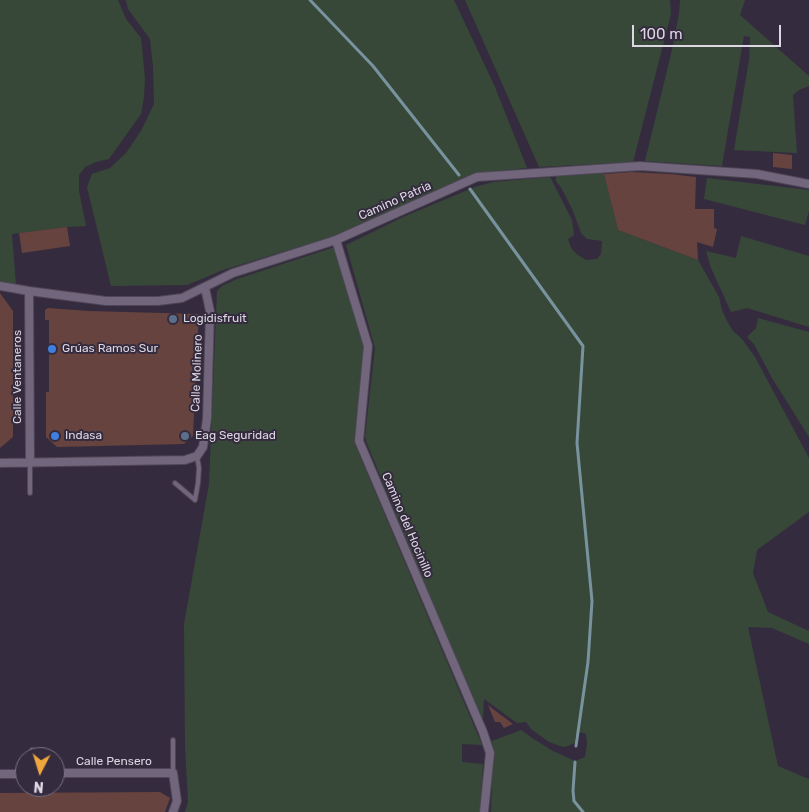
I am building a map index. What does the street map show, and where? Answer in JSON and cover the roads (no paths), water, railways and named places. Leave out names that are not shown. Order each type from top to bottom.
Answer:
[{"type":"street","name":"Camino Patria","points":[[0,286],[106,300],[158,301],[182,298],[232,273],[336,240],[476,177],[640,166],[757,174],[809,184]]},
{"type":"street","name":"Camino del Hocinillo","points":[[336,240],[368,346],[359,441],[483,732],[490,753],[484,812]]},
{"type":"street","name":"Calle Molinero","points":[[196,456],[203,447],[208,419],[210,312],[205,288]]},
{"type":"street","name":"Calle Ventaneros","points":[[29,291],[30,463]]},
{"type":"street","points":[[0,463],[185,460],[196,456]]},
{"type":"street","name":"Calle Pensero","points":[[65,773],[173,773]]},
{"type":"street","points":[[173,773],[177,801],[173,812]]},
{"type":"street","points":[[0,774],[15,774]]},
{"type":"lane","points":[[175,483],[195,500],[199,468],[196,456]]},
{"type":"lane","points":[[30,463],[30,493]]},
{"type":"lane","points":[[173,740],[173,773]]},
{"type":"waterway","points":[[310,0],[373,66],[459,175]]},
{"type":"waterway","points":[[470,189],[583,346],[577,443],[592,601],[588,662],[576,746]]},
{"type":"waterway","points":[[575,762],[574,801],[583,812]]},
{"type":"place","name":"Logidisfruit","points":[[173,319]]},
{"type":"place","name":"Grúas Ramos Sur","points":[[52,349]]},
{"type":"place","name":"Indasa","points":[[55,436]]},
{"type":"place","name":"Eag Seguridad","points":[[185,436]]}]
